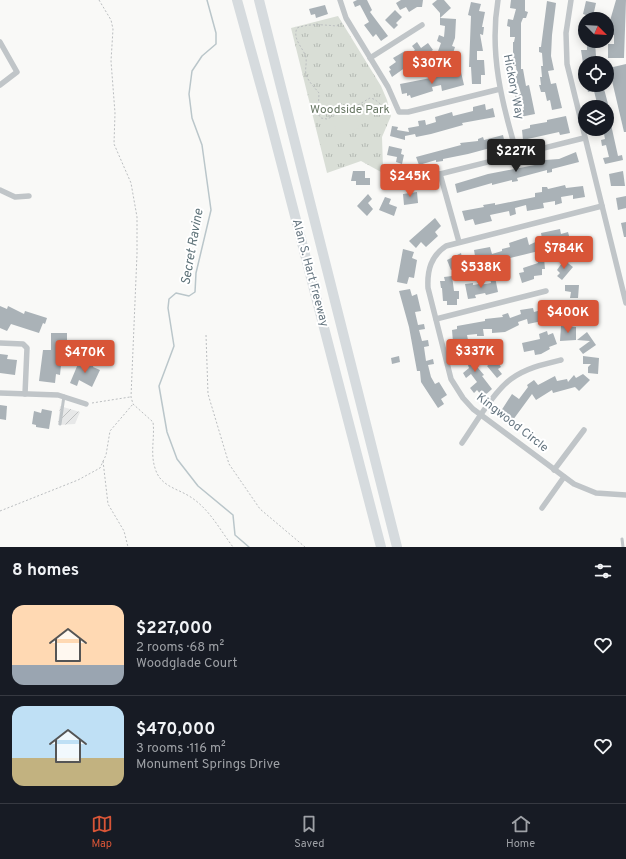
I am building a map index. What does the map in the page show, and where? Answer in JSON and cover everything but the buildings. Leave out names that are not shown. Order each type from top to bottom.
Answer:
[{"type":"highway","name":"Alan S. Hart Freeway","points":[[236,0],[268,112],[381,547]]},
{"type":"highway","name":"Alan S. Hart Freeway","points":[[259,0],[397,547]]},
{"type":"street","points":[[340,0],[346,18],[388,87],[399,112],[408,112],[500,89]]},
{"type":"street","name":"Hickory Way","points":[[498,0],[494,35],[500,89],[517,154]]},
{"type":"street","points":[[571,0],[566,33],[567,64],[584,138],[626,303]]},
{"type":"street","points":[[370,58],[422,25]]},
{"type":"street","points":[[0,42],[17,72],[0,85]]},
{"type":"street","points":[[390,179],[405,181],[440,174],[584,138]]},
{"type":"street","points":[[440,174],[459,242]]},
{"type":"street","points":[[0,190],[16,197],[28,196]]},
{"type":"street","name":"Kingwood Circle","points":[[602,206],[446,246],[439,251],[429,267],[427,275],[428,288],[451,379],[463,398],[481,416],[574,484],[596,494],[626,495]]},
{"type":"street","points":[[620,277],[626,276]]},
{"type":"street","points":[[436,319],[546,291]]},
{"type":"street","points":[[0,344],[23,344],[27,348],[26,394]]},
{"type":"street","points":[[462,443],[481,416],[510,380],[523,372],[561,360]]},
{"type":"street","points":[[0,393],[64,396],[86,404]]},
{"type":"street","points":[[554,470],[584,430]]},
{"type":"street","points":[[542,508],[564,477]]},
{"type":"lane","points":[[60,424],[64,396]]},
{"type":"lane","points":[[622,539],[623,547]]},
{"type":"path","points":[[100,0],[111,20],[113,29],[111,61],[115,113],[114,144],[131,183],[137,217],[137,254],[131,397],[133,404],[153,422],[154,433],[152,450],[154,468],[158,475],[174,490],[190,496],[212,516],[233,547]]},
{"type":"path","points":[[344,22],[337,26],[315,24],[297,28],[296,32],[299,46],[306,58],[305,71],[307,78],[319,93],[318,114],[322,118],[327,119],[370,98],[389,108]]},
{"type":"path","points":[[206,335],[208,394],[229,464],[260,509],[305,547]]},
{"type":"path","points":[[86,404],[131,397]]},
{"type":"path","points":[[0,511],[89,475],[100,468],[106,455],[110,431],[133,404]]},
{"type":"path","points":[[103,461],[108,504],[124,531],[128,547]]},
{"type":"shaded area","points":[[60,406],[80,412],[75,424],[58,425]]},
{"type":"green space","name":"Woodside Park","points":[[338,16],[381,86],[387,100],[391,116],[382,137],[383,169],[381,172],[361,161],[327,173],[291,28]]},
{"type":"green space","points":[[356,114],[359,128],[337,134],[333,119]]},
{"type":"waterway","name":"Secret Ravine","points":[[207,0],[216,33],[216,44],[202,56],[192,71],[189,94],[192,118],[202,145],[211,210],[196,273],[195,292],[189,296],[176,293],[169,299],[168,308],[174,346],[159,386],[167,432],[177,459],[198,486],[233,515],[235,535],[249,547]]}]
